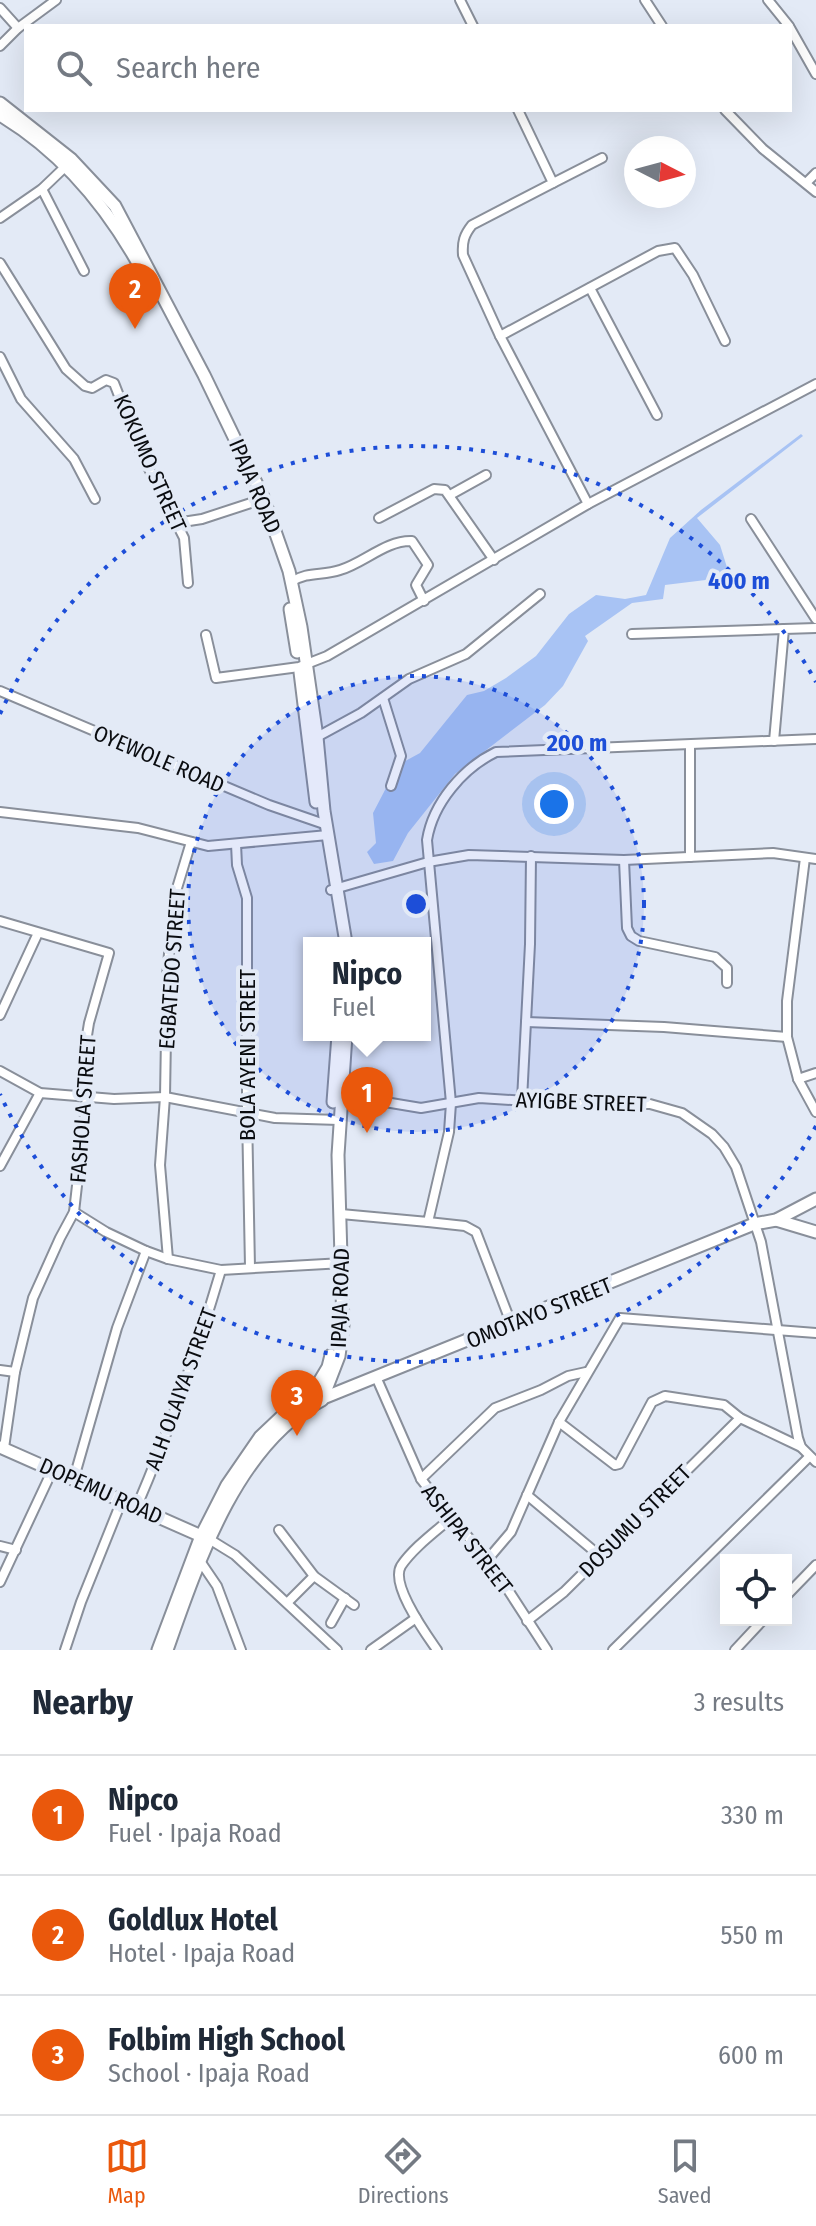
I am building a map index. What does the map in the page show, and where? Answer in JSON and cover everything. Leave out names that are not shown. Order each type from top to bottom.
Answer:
[{"type":"main road","name":"IPAJA ROAD","points":[[0,103],[71,159],[115,206],[243,455],[291,582],[324,830],[345,937]]},
{"type":"main road","name":"IPAJA ROAD","points":[[0,115],[66,166],[106,211],[132,253],[211,406],[276,541],[317,737],[324,830]]},
{"type":"main road","name":"IPAJA ROAD","points":[[335,890],[338,937]]},
{"type":"main road","name":"IPAJA ROAD","points":[[338,1041],[338,1094]]},
{"type":"main road","name":"IPAJA ROAD","points":[[318,1396],[341,1346],[339,1263],[331,1168],[345,1041]]},
{"type":"main road","name":"IPAJA ROAD","points":[[335,1120],[341,1214],[339,1263]]},
{"type":"main road","points":[[776,1220],[816,1199]]},
{"type":"main road","name":"OMOTAYO STREET","points":[[318,1396],[377,1379],[754,1224],[776,1220]]},
{"type":"main road","points":[[776,1220],[816,1232]]},
{"type":"main road","points":[[167,1650],[205,1538],[266,1443],[318,1396]]},
{"type":"main road","name":"DOPEMU ROAD","points":[[2,1447],[205,1538]]},
{"type":"main road","points":[[158,1650],[198,1557]]},
{"type":"street","points":[[0,46],[18,28],[56,0]]},
{"type":"street","points":[[460,0],[472,24]]},
{"type":"street","points":[[645,0],[661,24]]},
{"type":"street","points":[[768,0],[787,24]]},
{"type":"street","points":[[0,8],[18,28]]},
{"type":"street","points":[[792,32],[816,74]]},
{"type":"street","points":[[519,112],[553,183]]},
{"type":"street","points":[[727,112],[763,149],[816,192]]},
{"type":"street","points":[[588,504],[500,336],[463,255],[462,244],[472,225],[602,158]]},
{"type":"street","points":[[0,218],[42,189],[66,166]]},
{"type":"street","points":[[806,183],[816,173]]},
{"type":"street","points":[[42,189],[84,271]]},
{"type":"street","points":[[500,336],[658,251],[675,248],[693,275],[725,341]]},
{"type":"street","name":"KOKUMO STREET","points":[[0,263],[66,369],[85,386],[92,388],[106,380],[114,383],[143,457],[184,538],[188,583]]},
{"type":"street","points":[[590,288],[657,415]]},
{"type":"street","points":[[0,357],[14,390],[74,459],[95,499]]},
{"type":"street","points":[[206,635],[216,678],[303,666],[424,601],[588,504],[816,384]]},
{"type":"street","points":[[450,495],[486,475]]},
{"type":"street","points":[[379,518],[440,488],[450,495],[494,560]]},
{"type":"street","points":[[176,523],[202,519],[257,501]]},
{"type":"street","points":[[751,519],[816,619]]},
{"type":"street","points":[[291,582],[309,573],[344,569],[390,545],[412,541],[428,565],[416,585],[424,601]]},
{"type":"street","points":[[317,737],[409,679],[466,654],[540,594]]},
{"type":"street","points":[[632,634],[816,628]]},
{"type":"street","points":[[774,741],[784,629]]},
{"type":"street","name":"OYEWOLE ROAD","points":[[0,691],[324,830]]},
{"type":"street","points":[[383,698],[401,756],[391,786]]},
{"type":"street","points":[[428,1222],[449,1132],[451,1103],[428,862],[427,840],[434,812],[461,779],[482,759],[496,752],[816,739]]},
{"type":"street","points":[[690,745],[690,857]]},
{"type":"street","points":[[0,812],[138,828],[208,846],[324,830]]},
{"type":"street","name":"EGBATEDO STREET","points":[[168,1259],[160,1165],[165,1097],[167,976],[174,898],[191,842]]},
{"type":"street","name":"BOLA AYENI STREET","points":[[236,844],[237,865],[247,898],[250,1267]]},
{"type":"street","points":[[335,890],[428,862],[469,855],[624,860],[773,853],[816,859]]},
{"type":"street","points":[[522,1100],[531,856]]},
{"type":"street","points":[[805,858],[787,1001],[787,1037],[798,1079],[816,1112]]},
{"type":"street","points":[[624,860],[627,928],[631,936],[639,941],[715,957],[727,968],[727,983]]},
{"type":"street","points":[[0,921],[38,933],[0,1015]]},
{"type":"street","name":"FASHOLA STREET","points":[[2,1447],[15,1372],[33,1298],[74,1212],[87,1097],[84,1054],[89,1023],[109,953],[38,933]]},
{"type":"street","points":[[526,1022],[664,1027],[787,1037]]},
{"type":"street","points":[[0,1071],[40,1093],[114,1099],[165,1097],[275,1118],[335,1120]]},
{"type":"street","points":[[798,1079],[816,1073]]},
{"type":"street","points":[[0,1166],[40,1093]]},
{"type":"street","name":"AYIGBE STREET","points":[[338,1094],[421,1108],[479,1098],[576,1104],[650,1104],[682,1113],[712,1134],[736,1167],[769,1276],[801,1447]]},
{"type":"street","points":[[74,1212],[146,1251],[221,1270],[339,1263]]},
{"type":"street","points":[[341,1214],[465,1226],[476,1232],[511,1323]]},
{"type":"street","points":[[74,1478],[117,1328],[146,1251]]},
{"type":"street","name":"ALH OLAIYA STREET","points":[[137,1506],[165,1440],[203,1333],[221,1270]]},
{"type":"street","points":[[488,1559],[511,1532],[559,1422],[615,1323],[625,1317],[816,1333]]},
{"type":"street","points":[[0,1370],[15,1372]]},
{"type":"street","points":[[421,1479],[495,1408],[568,1376],[586,1372]]},
{"type":"street","name":"ASHIPA STREET","points":[[377,1379],[421,1479],[488,1559],[547,1650]]},
{"type":"street","points":[[559,1422],[615,1465],[619,1464],[657,1398],[665,1396],[711,1401],[801,1447],[812,1459],[613,1650]]},
{"type":"street","name":"DOSUMU STREET","points":[[527,1621],[564,1592],[740,1418]]},
{"type":"street","points":[[0,1582],[52,1471]]},
{"type":"street","points":[[527,1495],[600,1556]]},
{"type":"street","points":[[65,1650],[122,1500]]},
{"type":"street","points":[[437,1650],[416,1618],[398,1581],[401,1566],[451,1518]]},
{"type":"street","points":[[279,1530],[314,1576],[354,1605]]},
{"type":"street","points":[[205,1538],[235,1555],[337,1650]]},
{"type":"street","points":[[0,1546],[16,1550]]},
{"type":"street","points":[[198,1557],[217,1586],[241,1650]]},
{"type":"street","points":[[792,1590],[816,1565]]},
{"type":"street","points":[[288,1602],[314,1576]]},
{"type":"street","points":[[331,1623],[345,1598]]},
{"type":"street","points":[[371,1650],[416,1618]]},
{"type":"street","points":[[735,1650],[757,1626]]},
{"type":"shaded area","points":[[801,434],[803,436],[697,518],[720,545],[730,577],[665,585],[663,599],[632,603],[585,636],[588,641],[563,686],[545,705],[455,774],[408,833],[393,861],[374,864],[367,852],[376,843],[373,813],[398,765],[420,753],[467,695],[484,691],[536,656],[569,614],[596,595],[625,599],[646,595],[670,538],[701,510]]},
{"type":"place","name":"Goldlux Hotel","points":[[135,329]]},
{"type":"place","name":"Nipco","points":[[367,1133]]},
{"type":"place","name":"Folbim High School","points":[[297,1436]]}]
